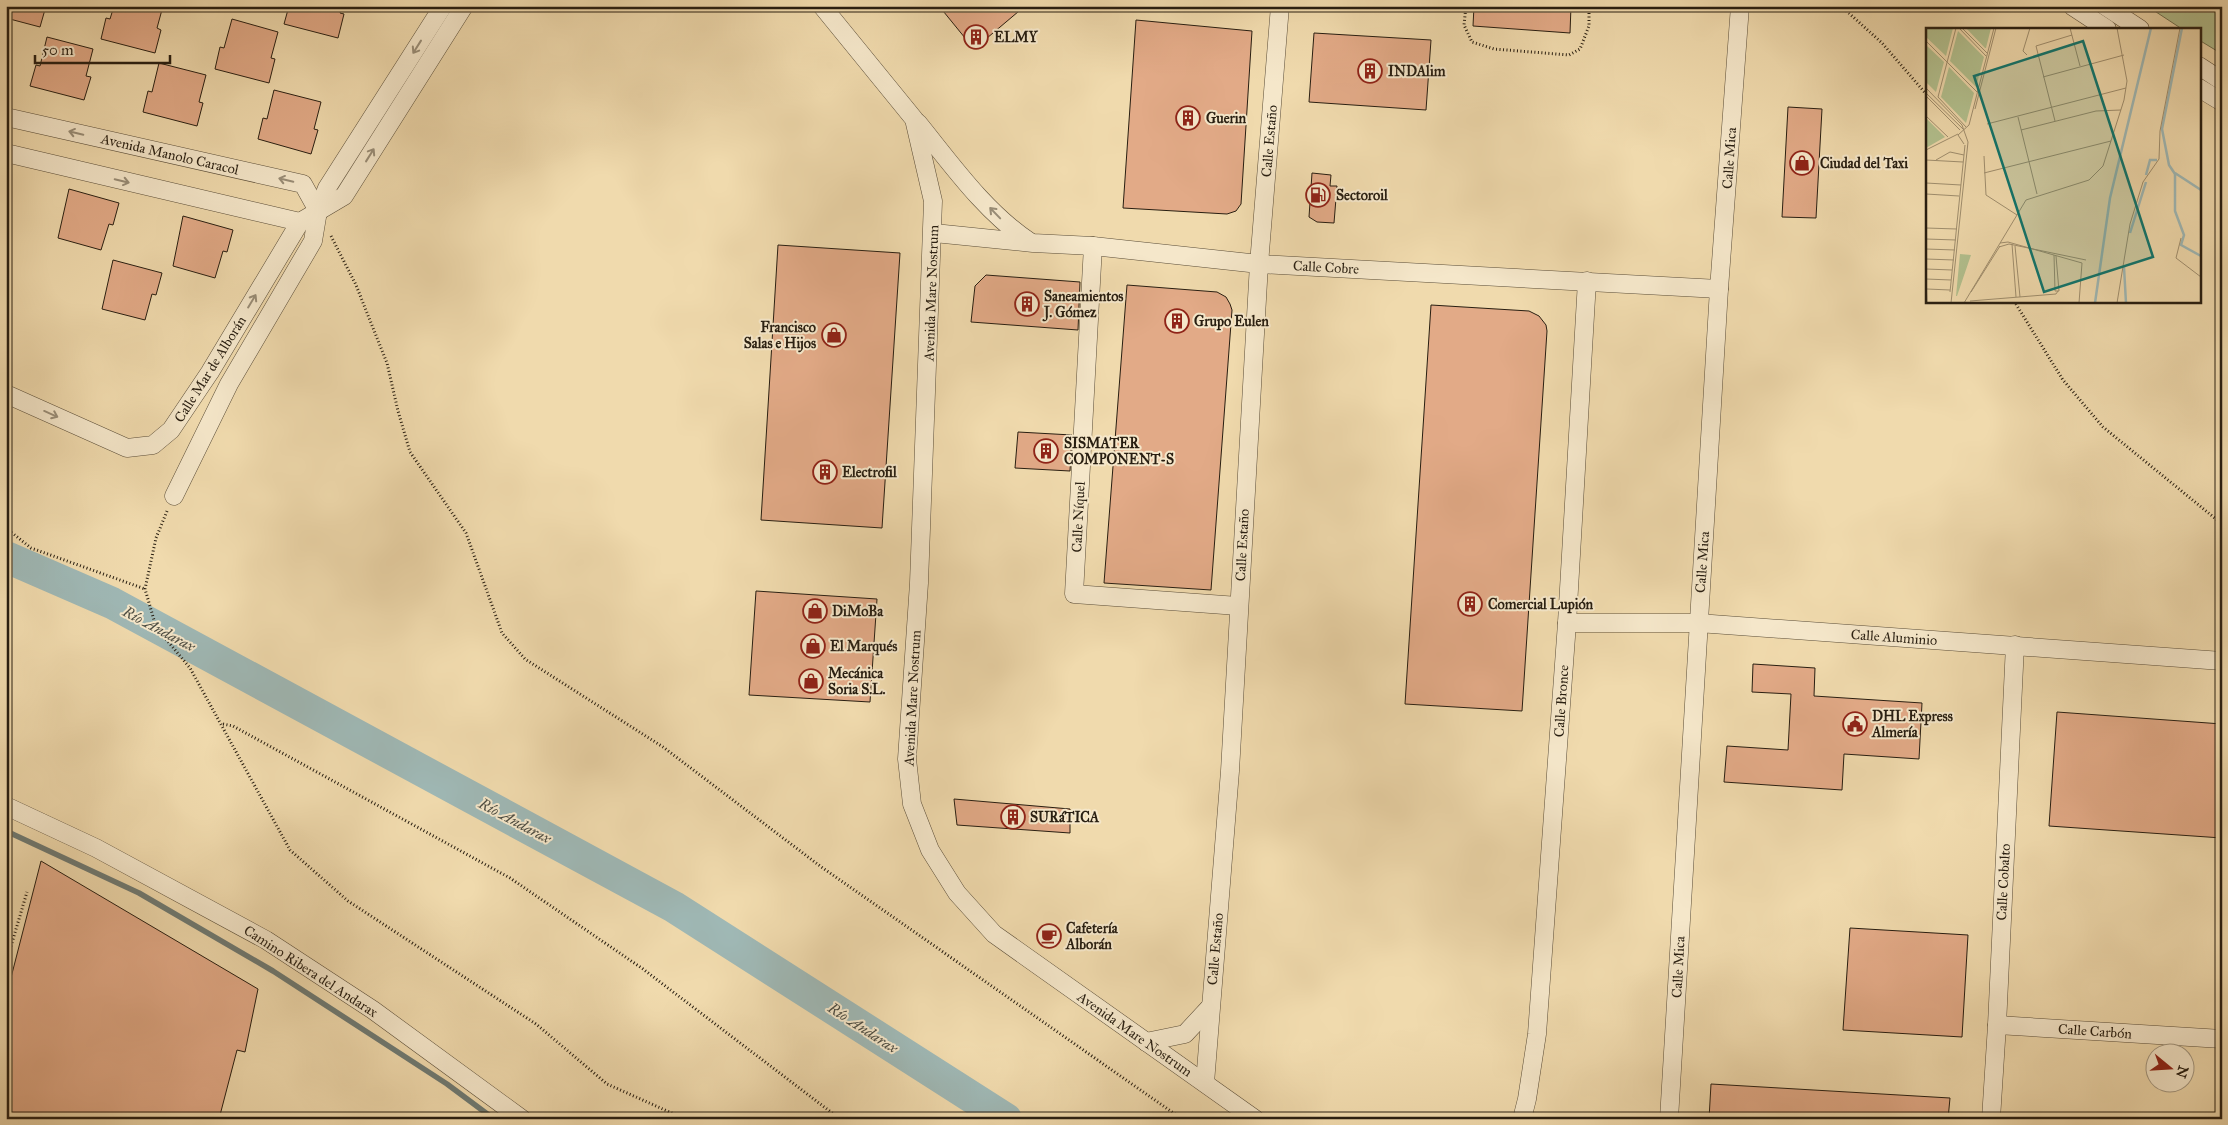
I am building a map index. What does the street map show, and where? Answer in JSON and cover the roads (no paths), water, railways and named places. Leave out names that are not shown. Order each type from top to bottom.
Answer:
[{"type":"street","points":[[174,496],[229,384],[313,241],[318,211],[327,188],[443,6]]},
{"type":"street","name":"Calle Mar de Alborán","points":[[6,394],[127,448],[153,445],[171,430],[210,372],[300,222],[344,196],[464,6]]},
{"type":"street","name":"Avenida Mare Nostrum","points":[[822,6],[967,183],[1010,229],[1033,243]]},
{"type":"street","name":"Calle Estaño","points":[[1205,1083],[1230,772],[1259,264],[1280,6]]},
{"type":"street","name":"Calle Mica","points":[[1669,1119],[1719,289],[1740,6]]},
{"type":"street","points":[[2072,6],[2105,28]]},
{"type":"street","points":[[2105,6],[2138,28]]},
{"type":"street","points":[[2200,67],[2222,81]]},
{"type":"street","points":[[2200,89],[2222,102]]},
{"type":"street","name":"Avenida Manolo Caracol","points":[[6,117],[304,184],[318,211]]},
{"type":"street","name":"Avenida Mare Nostrum","points":[[914,119],[934,201],[934,234],[919,583],[907,759],[912,804],[930,850],[957,893],[994,934],[1255,1119]]},
{"type":"street","points":[[6,154],[300,222]]},
{"type":"street","name":"Calle Cobre","points":[[934,234],[1033,243],[1093,246],[1259,264],[1719,289]]},
{"type":"street","name":"Calle Níquel","points":[[1093,246],[1074,594],[1238,606]]},
{"type":"street","name":"Calle Bronce","points":[[1522,1119],[1537,1034],[1567,623],[1587,281]]},
{"type":"street","name":"Calle Aluminio","points":[[1567,623],[1698,623],[2222,661]]},
{"type":"street","name":"Calle Cobalto","points":[[1991,1119],[2016,646]]},
{"type":"street","name":"Camino Ribera del Andarax","points":[[6,806],[96,848],[266,940],[373,1010],[522,1119]]},
{"type":"street","points":[[1146,1042],[1185,1034],[1210,1007]]},
{"type":"street","name":"Calle Carbón","points":[[1997,1026],[2222,1039]]},
{"type":"waterway","name":"Río Andarax","points":[[6,557],[112,603],[674,907],[1006,1119]]},
{"type":"waterway","points":[[6,831],[139,893],[273,971],[447,1084],[494,1119]]},
{"type":"place","name":"ELMY","points":[[976,37]]},
{"type":"place","name":"INDAlim","points":[[1370,71]]},
{"type":"place","name":"Guerin","points":[[1188,118]]},
{"type":"place","name":"Ciudad del Taxi","points":[[1802,163]]},
{"type":"place","name":"Sectoroil","points":[[1318,195]]},
{"type":"place","name":"Saneamientos J. Gómez","points":[[1027,304]]},
{"type":"place","name":"Grupo Eulen","points":[[1177,321]]},
{"type":"place","name":"Francisco Salas e Hijos","points":[[834,335]]},
{"type":"place","name":"SISMATER COMPONENT-S","points":[[1046,451]]},
{"type":"place","name":"Electrofil","points":[[825,472]]},
{"type":"place","name":"Comercial Lupión","points":[[1470,604]]},
{"type":"place","name":"DiMoBa","points":[[815,611]]},
{"type":"place","name":"El Marqués","points":[[813,646]]},
{"type":"place","name":"Mecánica Soria S.L.","points":[[811,681]]},
{"type":"place","name":"DHL Express Almería","points":[[1855,724]]},
{"type":"place","name":"SURáTICA","points":[[1013,817]]},
{"type":"place","name":"Cafetería Alborán","points":[[1049,936]]}]
